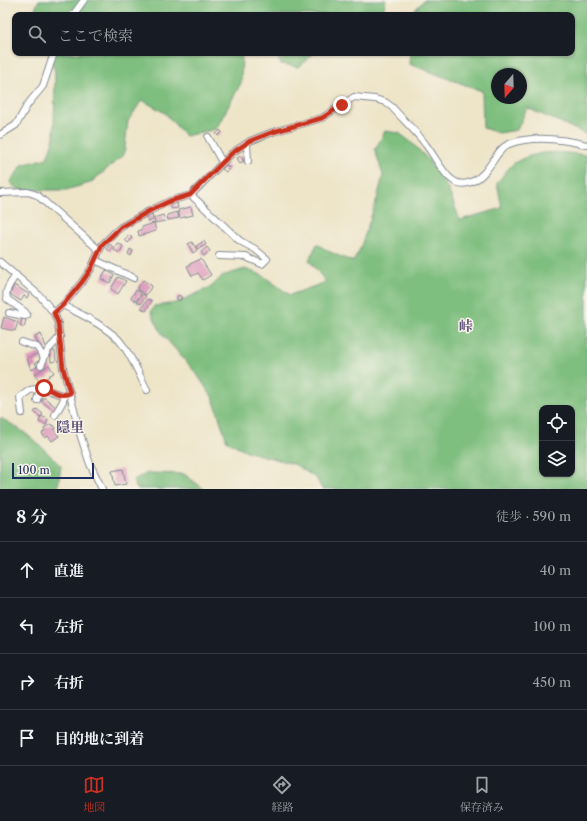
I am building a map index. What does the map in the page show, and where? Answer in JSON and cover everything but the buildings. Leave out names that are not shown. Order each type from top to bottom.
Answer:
[{"type":"street","points":[[76,12],[84,0]]},
{"type":"street","points":[[0,135],[16,125],[28,104],[43,86],[53,56]]},
{"type":"street","points":[[54,313],[63,305],[82,282],[91,269],[99,250],[121,227],[159,206],[190,195],[232,153],[260,136],[322,118],[354,98],[360,97],[375,99],[385,102],[392,107],[426,145],[450,179],[458,183],[466,184],[478,179],[487,171],[501,150],[507,144],[541,139],[556,139],[587,145]]},
{"type":"street","points":[[208,137],[222,162]]},
{"type":"street","points":[[247,144],[248,161]]},
{"type":"street","points":[[0,192],[28,192],[37,195],[99,250]]},
{"type":"street","points":[[190,195],[240,240],[255,249],[267,259],[262,264],[246,256],[219,256]]},
{"type":"street","points":[[159,206],[166,210]]},
{"type":"street","points":[[113,234],[118,239]]},
{"type":"street","points":[[95,260],[134,278]]},
{"type":"street","points":[[0,262],[40,296],[54,313],[58,323],[67,395],[90,464],[102,489]]},
{"type":"street","points":[[9,313],[25,316],[27,315],[6,297],[6,290],[16,275]]},
{"type":"street","points":[[63,305],[104,327],[118,340],[147,390]]},
{"type":"street","points":[[40,365],[48,350],[60,337]]},
{"type":"street","points":[[22,342],[37,347],[44,358]]},
{"type":"street","points":[[22,413],[20,397],[30,390],[44,388],[67,395]]},
{"type":"street","points":[[37,400],[39,393],[44,388]]},
{"type":"street","points":[[55,415],[67,395]]},
{"type":"green space","points":[[39,0],[386,0],[383,12],[36,12],[35,9]]},
{"type":"green space","points":[[424,0],[587,0],[587,135],[527,108],[517,130],[499,133],[483,128],[482,91],[409,64],[410,56],[575,56],[575,12],[414,11]]},
{"type":"green space","points":[[50,56],[242,56],[241,83],[216,129],[185,136],[165,113],[142,100],[128,121],[124,155],[90,183],[66,190],[19,190],[10,183],[22,165],[47,158],[54,138],[55,72]]},
{"type":"green space","points":[[277,56],[311,56],[299,67],[281,64]]},
{"type":"green space","points":[[385,131],[399,133],[411,142],[428,159],[448,189],[460,220],[502,208],[497,183],[508,169],[516,162],[533,155],[551,152],[587,155],[587,489],[322,489],[316,478],[294,464],[249,452],[227,441],[213,398],[196,373],[162,334],[151,312],[154,306],[176,303],[211,287],[222,276],[245,269],[262,275],[290,295],[326,282],[309,260],[317,244],[328,251],[353,262],[360,249],[377,199],[383,175],[375,150]]},
{"type":"green space","points":[[0,418],[9,422],[25,433],[40,445],[61,466],[58,487],[56,489],[0,489]]},
{"type":"green space","points":[[148,473],[184,474],[204,489],[137,489],[133,480]]},
{"type":"district","name":"峠","points":[[466,326]]},
{"type":"district","name":"隠里","points":[[70,427]]},
{"type":"route","points":[[44,388],[64,396],[70,393],[63,368],[58,323],[54,313],[63,305],[82,282],[91,269],[98,251],[113,234],[121,227],[151,210],[170,201],[190,195],[222,162],[250,141],[260,136],[322,118],[342,105]]}]
